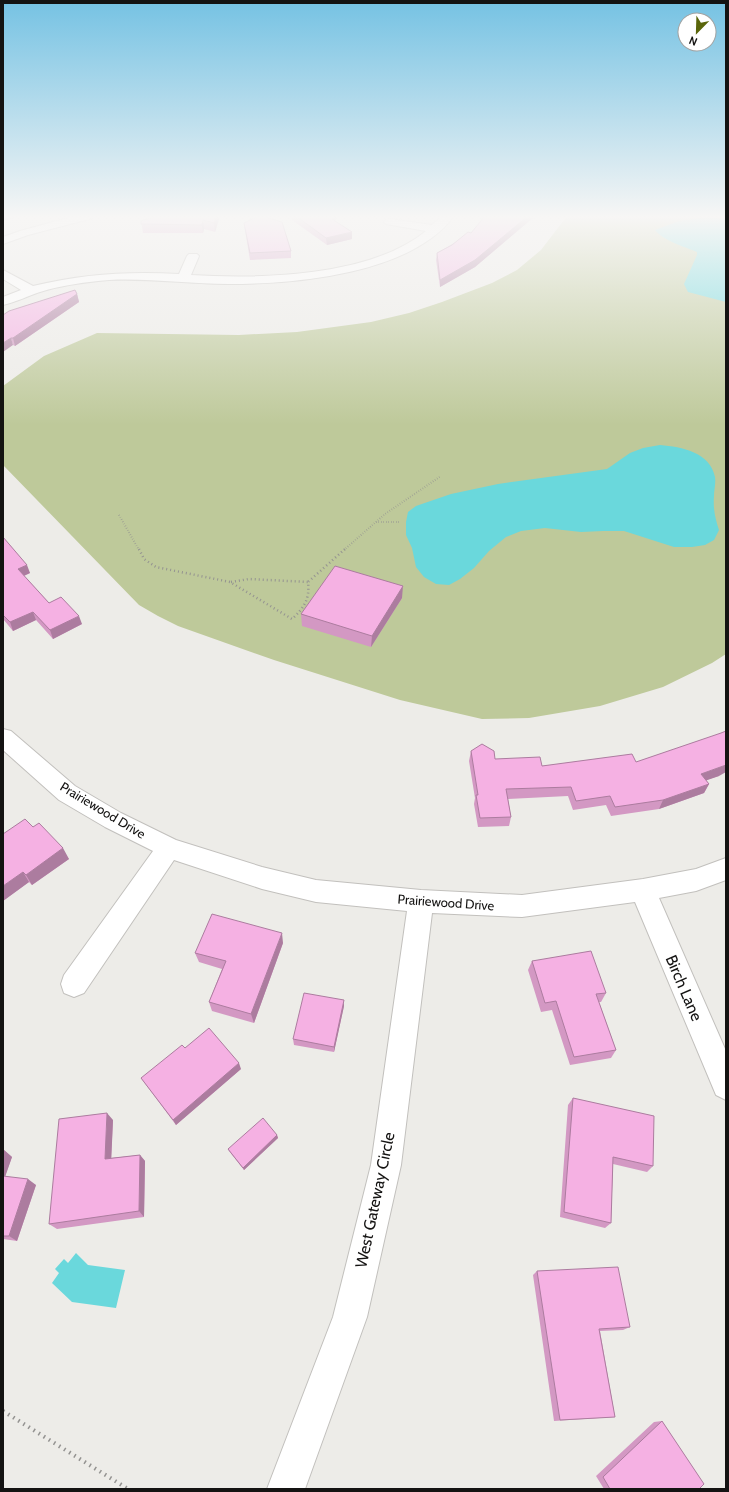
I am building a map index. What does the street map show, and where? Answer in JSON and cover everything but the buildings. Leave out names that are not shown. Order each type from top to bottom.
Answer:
[{"type":"street","points":[[23,286],[31,290]]},
{"type":"street","points":[[3,301],[31,290],[51,286]]},
{"type":"street","name":"Prairiewood Drive","points":[[3,737],[67,792],[113,820],[169,848],[262,878],[316,891],[421,901],[522,906],[643,890],[696,880],[726,869]]},
{"type":"street","points":[[74,984],[169,848]]},
{"type":"street","name":"Birch Lane","points":[[643,890],[726,1085]]},
{"type":"street","name":"West Gateway Circle","points":[[286,1489],[350,1316],[386,1165],[421,901]]},
{"type":"path","points":[[230,582],[249,579],[308,582],[385,514],[441,476]]},
{"type":"path","points":[[119,515],[144,559],[156,567],[230,582],[292,619],[304,607],[310,593],[308,582]]},
{"type":"path","points":[[376,522],[399,522]]},
{"type":"path","points":[[3,1411],[128,1489]]},
{"type":"green space","points":[[485,286],[726,286],[726,654],[712,663],[663,687],[600,706],[529,718],[482,719],[400,700],[274,660],[178,626],[139,605],[3,465],[3,386],[44,356],[97,333],[239,335],[297,332],[371,322],[409,313]]},
{"type":"water","points":[[685,286],[726,286],[726,302],[688,292]]},
{"type":"water","points":[[660,445],[677,447],[694,452],[701,456],[712,469],[715,477],[714,509],[719,530],[714,540],[705,545],[674,547],[624,531],[581,532],[545,528],[521,531],[506,537],[489,551],[474,568],[460,579],[449,585],[436,584],[424,577],[416,567],[412,548],[406,535],[406,522],[408,512],[416,506],[451,494],[498,484],[607,469],[630,453],[643,448]]},
{"type":"water","points":[[76,1253],[88,1265],[125,1270],[116,1308],[72,1302],[52,1283],[59,1273],[55,1269],[64,1259],[68,1263]]}]
